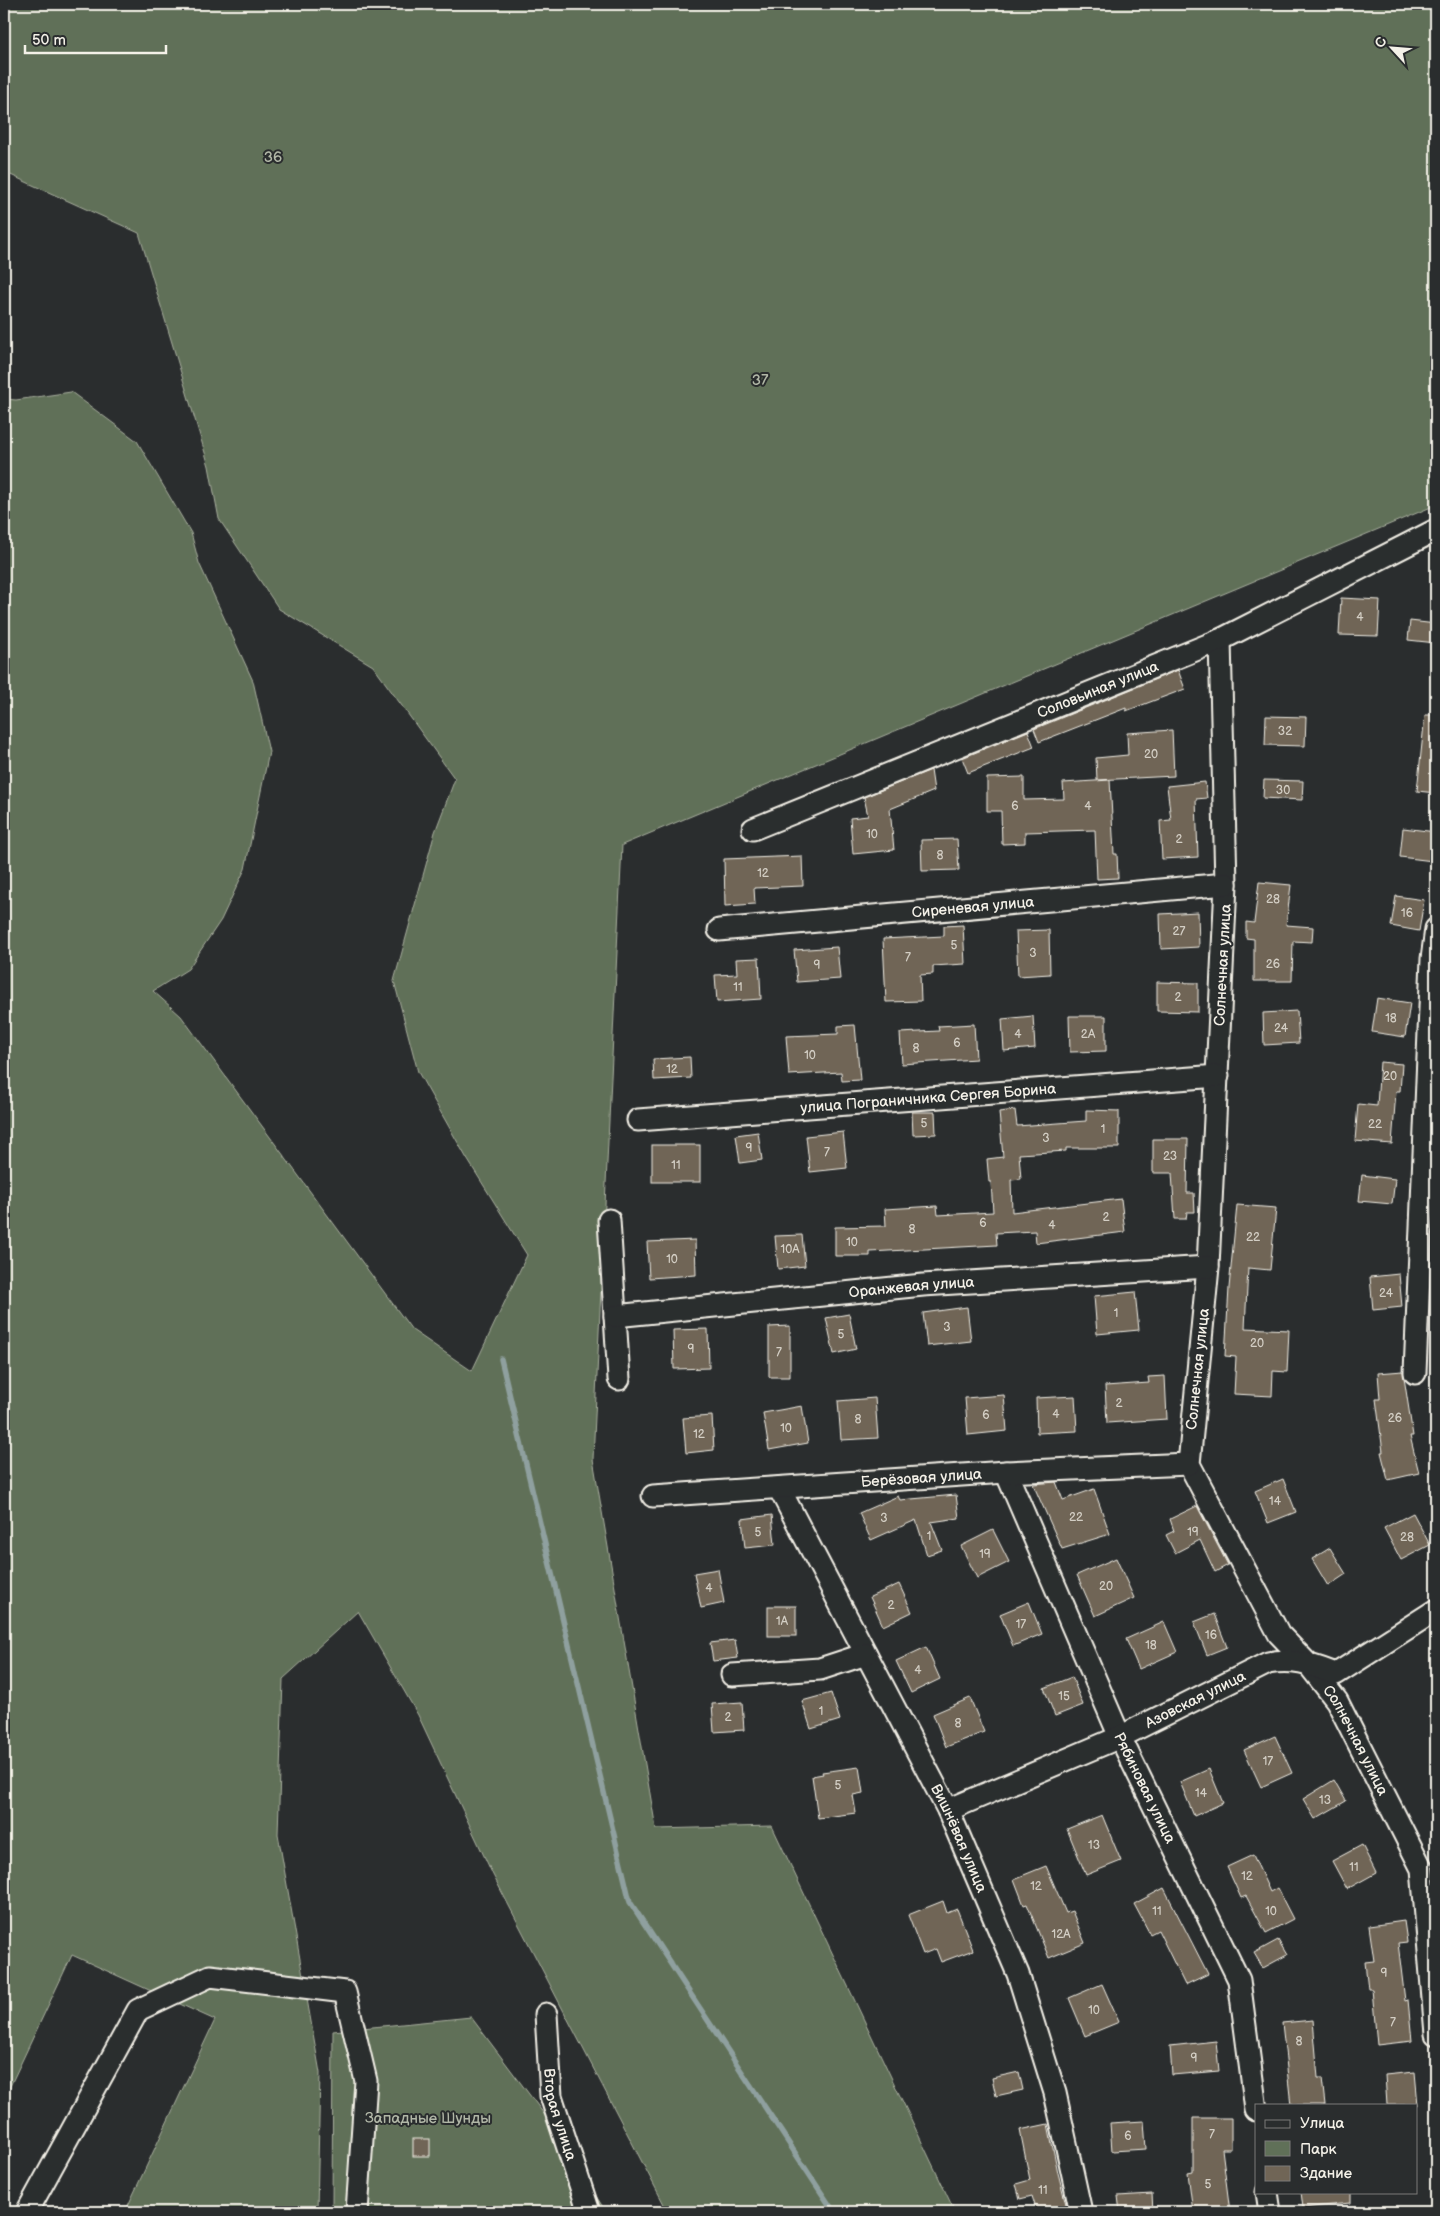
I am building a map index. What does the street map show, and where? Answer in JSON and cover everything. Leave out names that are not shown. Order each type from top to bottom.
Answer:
[{"type":"street","name":"Соловьиная улица","points":[[753,829],[1220,640],[1436,530]]},
{"type":"street","name":"Солнечная улица","points":[[1220,640],[1226,884],[1208,1267],[1189,1464],[1279,1634],[1308,1664],[1337,1701],[1429,1868],[1436,2034]]},
{"type":"street","name":"Сиреневая улица","points":[[719,930],[1226,884]]},
{"type":"street","points":[[1415,1373],[1436,929]]},
{"type":"street","name":"улица Пограничника Сергея Борина","points":[[638,1120],[1218,1076]]},
{"type":"street","points":[[609,1220],[619,1379]]},
{"type":"street","name":"Оранжевая улица","points":[[615,1316],[923,1285],[1208,1267]]},
{"type":"street","name":"Берёзовая улица","points":[[653,1496],[1006,1472],[1189,1464]]},
{"type":"street","name":"Рябиновая улица","points":[[1006,1472],[1120,1737],[1239,1980],[1255,2104]]},
{"type":"street","name":"Вишнёвая улица","points":[[779,1488],[948,1810],[1018,1974],[1055,2093],[1081,2212]]},
{"type":"street","name":"Азовская улица","points":[[948,1810],[1120,1737],[1268,1663],[1284,1660],[1308,1664],[1336,1674],[1436,1610]]},
{"type":"street","points":[[732,1675],[820,1669],[866,1654]]},
{"type":"street","points":[[27,2212],[138,2010],[210,1976],[345,1992],[366,2081],[357,2212]]},
{"type":"street","name":"Вторая улица","points":[[546,2014],[551,2096],[589,2212]]},
{"type":"street","points":[[1267,2194],[1270,2212]]},
{"type":"green space","name":"37","points":[[4,4],[1436,4],[1436,505],[622,845],[593,1459],[656,1829],[772,1826],[955,2212],[668,2212],[493,1875],[418,1715],[358,1611],[283,1679],[278,1834],[320,2073],[317,2212],[125,2212],[215,2020],[72,1955],[4,2099],[4,399],[16,400],[71,392],[137,441],[191,533],[199,563],[253,681],[269,752],[245,869],[221,920],[188,969],[153,991],[181,1016],[412,1330],[472,1371],[527,1255],[466,1157],[418,1072],[394,981],[435,832],[455,779],[373,666],[279,609],[219,519],[209,466],[139,233],[4,172]]},
{"type":"green space","name":"Западные Шунды","points":[[471,2017],[547,2118],[606,2212],[332,2212],[333,2031]]},
{"type":"building","points":[[1341,598],[1380,600],[1378,636],[1339,635]]},
{"type":"building","points":[[1410,621],[1436,624],[1436,643],[1408,640]]},
{"type":"building","points":[[1178,670],[1185,689],[1126,711],[1126,708],[1039,742],[1034,729]]},
{"type":"building","points":[[1425,715],[1436,715],[1436,793],[1417,791]]},
{"type":"building","points":[[1266,716],[1306,717],[1305,746],[1265,745]]},
{"type":"building","points":[[1172,730],[1174,776],[1097,780],[1096,758],[1128,755],[1127,733]]},
{"type":"building","points":[[1028,731],[1034,747],[968,773],[962,758]]},
{"type":"building","points":[[931,770],[934,791],[890,809],[894,850],[853,854],[850,818],[868,816],[864,797]]},
{"type":"building","points":[[1024,777],[1024,800],[1064,799],[1063,783],[1110,780],[1114,854],[1117,854],[1118,878],[1097,879],[1095,830],[1025,832],[1025,843],[1002,844],[1001,811],[987,811],[987,778]]},
{"type":"building","points":[[1264,780],[1303,781],[1302,800],[1263,798]]},
{"type":"building","points":[[1205,782],[1207,798],[1196,799],[1198,857],[1162,859],[1160,821],[1171,820],[1167,786]]},
{"type":"building","points":[[1403,828],[1436,832],[1433,861],[1400,857]]},
{"type":"building","points":[[957,839],[959,870],[922,871],[921,840]]},
{"type":"building","points":[[802,856],[803,886],[754,888],[755,904],[725,906],[724,859]]},
{"type":"building","points":[[1259,882],[1291,885],[1286,925],[1313,927],[1312,942],[1293,941],[1292,981],[1254,981],[1254,939],[1246,938],[1246,922],[1254,923]]},
{"type":"building","points":[[1396,896],[1424,900],[1419,931],[1391,926]]},
{"type":"building","points":[[1198,912],[1199,947],[1161,949],[1160,914]]},
{"type":"building","points":[[963,925],[965,964],[933,966],[933,974],[920,975],[921,1001],[886,1002],[883,939],[944,936],[944,926]]},
{"type":"building","points":[[1049,930],[1050,974],[1018,976],[1016,931]]},
{"type":"building","points":[[837,947],[840,979],[797,982],[794,950]]},
{"type":"building","points":[[759,958],[761,999],[717,1002],[715,975],[737,974],[736,959]]},
{"type":"building","points":[[1157,982],[1198,983],[1198,1012],[1157,1011]]},
{"type":"building","points":[[1377,998],[1410,1003],[1405,1037],[1372,1032]]},
{"type":"building","points":[[1297,1011],[1299,1043],[1264,1045],[1263,1013]]},
{"type":"building","points":[[1033,1016],[1035,1048],[1004,1051],[1002,1019]]},
{"type":"building","points":[[1069,1016],[1106,1016],[1106,1051],[1070,1052]]},
{"type":"building","points":[[974,1024],[976,1059],[902,1064],[900,1033],[939,1031],[938,1026]]},
{"type":"building","points":[[855,1025],[860,1080],[842,1081],[841,1072],[789,1075],[786,1036],[838,1034],[838,1026]]},
{"type":"building","points":[[690,1057],[691,1078],[654,1080],[653,1059]]},
{"type":"building","points":[[1380,1062],[1402,1064],[1400,1091],[1396,1091],[1392,1144],[1355,1141],[1358,1104],[1377,1106]]},
{"type":"building","points":[[1015,1110],[1017,1126],[1086,1121],[1086,1110],[1119,1111],[1119,1148],[1066,1148],[1066,1151],[1019,1154],[1021,1179],[1011,1180],[1012,1212],[1121,1199],[1125,1232],[1036,1243],[1035,1231],[996,1233],[997,1245],[870,1252],[870,1256],[835,1256],[835,1227],[886,1226],[885,1209],[937,1206],[938,1215],[993,1212],[987,1159],[1003,1157],[999,1112]]},
{"type":"building","points":[[912,1112],[935,1112],[936,1134],[913,1135]]},
{"type":"building","points":[[758,1132],[762,1160],[740,1163],[736,1135]]},
{"type":"building","points":[[843,1132],[847,1168],[810,1172],[806,1136]]},
{"type":"building","points":[[1153,1139],[1188,1139],[1187,1193],[1194,1193],[1195,1212],[1187,1212],[1186,1219],[1175,1219],[1172,1173],[1153,1173]]},
{"type":"building","points":[[652,1145],[700,1145],[700,1182],[652,1182]]},
{"type":"building","points":[[1362,1175],[1395,1179],[1392,1204],[1359,1201]]},
{"type":"building","points":[[1237,1205],[1276,1208],[1270,1270],[1248,1268],[1245,1328],[1289,1330],[1287,1372],[1273,1371],[1272,1396],[1234,1394],[1236,1357],[1225,1356]]},
{"type":"building","points":[[802,1235],[805,1266],[778,1269],[775,1236]]},
{"type":"building","points":[[695,1240],[696,1275],[649,1278],[647,1242]]},
{"type":"building","points":[[1399,1274],[1402,1307],[1373,1310],[1370,1277]]},
{"type":"building","points":[[1135,1292],[1139,1330],[1097,1334],[1094,1296]]},
{"type":"building","points":[[967,1307],[971,1341],[927,1346],[923,1313]]},
{"type":"building","points":[[849,1314],[856,1349],[834,1354],[826,1318]]},
{"type":"building","points":[[790,1326],[790,1377],[769,1377],[769,1327]]},
{"type":"building","points":[[708,1329],[709,1368],[674,1369],[673,1330]]},
{"type":"building","points":[[1403,1371],[1413,1436],[1410,1436],[1419,1473],[1388,1480],[1381,1452],[1383,1452],[1376,1399],[1380,1399],[1378,1373]]},
{"type":"building","points":[[1165,1376],[1167,1419],[1107,1423],[1105,1386],[1149,1383],[1148,1377]]},
{"type":"building","points":[[1004,1395],[1007,1431],[968,1435],[965,1398]]},
{"type":"building","points":[[1075,1396],[1077,1431],[1037,1433],[1036,1398]]},
{"type":"building","points":[[875,1398],[878,1438],[841,1440],[838,1401]]},
{"type":"building","points":[[802,1406],[808,1443],[769,1450],[763,1413]]},
{"type":"building","points":[[712,1416],[714,1450],[686,1453],[683,1418]]},
{"type":"building","points":[[1283,1479],[1296,1512],[1268,1523],[1255,1491]]},
{"type":"building","points":[[1056,1482],[1063,1500],[1094,1489],[1110,1534],[1062,1549],[1033,1484]]},
{"type":"building","points":[[956,1495],[959,1518],[931,1522],[942,1550],[927,1555],[916,1520],[871,1540],[859,1513],[898,1496],[900,1500]]},
{"type":"building","points":[[1197,1506],[1228,1565],[1215,1572],[1200,1540],[1175,1553],[1166,1535],[1174,1531],[1170,1519]]},
{"type":"building","points":[[1413,1513],[1430,1545],[1401,1560],[1384,1528]]},
{"type":"building","points":[[772,1515],[775,1545],[745,1548],[742,1519]]},
{"type":"building","points":[[993,1530],[1009,1562],[977,1578],[961,1546]]},
{"type":"building","points":[[1330,1548],[1346,1574],[1328,1586],[1312,1559]]},
{"type":"building","points":[[1116,1558],[1134,1598],[1095,1616],[1077,1575]]},
{"type":"building","points":[[718,1569],[724,1603],[701,1608],[694,1573]]},
{"type":"building","points":[[899,1584],[912,1612],[883,1626],[870,1597]]},
{"type":"building","points":[[1029,1602],[1042,1634],[1013,1646],[1000,1614]]},
{"type":"building","points":[[768,1606],[796,1606],[796,1636],[768,1636]]},
{"type":"building","points":[[1214,1614],[1227,1647],[1207,1655],[1194,1622]]},
{"type":"building","points":[[1164,1622],[1177,1652],[1139,1669],[1126,1639]]},
{"type":"building","points":[[735,1640],[738,1658],[713,1661],[710,1643]]},
{"type":"building","points":[[926,1647],[940,1679],[911,1693],[896,1661]]},
{"type":"building","points":[[1072,1677],[1083,1705],[1055,1716],[1044,1688]]},
{"type":"building","points":[[831,1693],[840,1720],[811,1729],[802,1701]]},
{"type":"building","points":[[970,1698],[984,1732],[946,1747],[933,1714]]},
{"type":"building","points":[[742,1702],[744,1730],[714,1732],[712,1704]]},
{"type":"building","points":[[1275,1736],[1292,1773],[1261,1787],[1244,1750]]},
{"type":"building","points":[[859,1767],[863,1793],[853,1795],[856,1813],[818,1818],[812,1776],[823,1774],[822,1772]]},
{"type":"building","points":[[1209,1769],[1223,1803],[1194,1816],[1180,1782]]},
{"type":"building","points":[[1334,1780],[1346,1801],[1315,1819],[1303,1799]]},
{"type":"building","points":[[1102,1815],[1121,1861],[1086,1875],[1067,1829]]},
{"type":"building","points":[[1362,1845],[1376,1873],[1347,1889],[1332,1861]]},
{"type":"building","points":[[1253,1855],[1270,1892],[1277,1888],[1293,1919],[1266,1933],[1246,1896],[1241,1898],[1227,1867]]},
{"type":"building","points":[[1046,1866],[1066,1913],[1072,1911],[1085,1943],[1049,1958],[1027,1904],[1024,1905],[1014,1879]]},
{"type":"building","points":[[1164,1888],[1208,1974],[1185,1985],[1158,1930],[1150,1934],[1134,1904]]},
{"type":"building","points":[[943,1901],[947,1913],[957,1909],[973,1950],[941,1962],[936,1949],[923,1954],[908,1915]]},
{"type":"building","points":[[1404,1921],[1407,1942],[1398,1943],[1405,2001],[1408,2000],[1412,2041],[1377,2045],[1372,1989],[1368,1989],[1365,1962],[1374,1961],[1369,1926]]},
{"type":"building","points":[[1278,1940],[1287,1955],[1263,1968],[1254,1953]]},
{"type":"building","points":[[1102,1984],[1119,2022],[1085,2036],[1069,1998]]},
{"type":"building","points":[[1313,2020],[1318,2078],[1322,2078],[1325,2104],[1291,2104],[1282,2023]]},
{"type":"building","points":[[1216,2041],[1219,2071],[1172,2075],[1170,2046]]},
{"type":"building","points":[[1019,2072],[1023,2090],[996,2096],[992,2078]]},
{"type":"building","points":[[1415,2072],[1418,2104],[1387,2104],[1385,2075]]},
{"type":"building","points":[[1193,2118],[1231,2118],[1231,2149],[1222,2149],[1230,2212],[1193,2212],[1188,2173],[1193,2172]]},
{"type":"building","points":[[1144,2121],[1146,2149],[1112,2151],[1110,2123]]},
{"type":"building","points":[[1048,2124],[1068,2212],[1037,2212],[1032,2196],[1020,2199],[1016,2184],[1030,2180],[1020,2130]]},
{"type":"building","points":[[413,2139],[430,2139],[430,2156],[413,2156]]},
{"type":"building","points":[[1152,2194],[1153,2212],[1120,2212],[1118,2196]]},
{"type":"building","points":[[1301,2194],[1350,2194],[1350,2203],[1303,2208]]},
{"type":"waterway","points":[[501,1359],[630,1902],[834,2212]]},
{"type":"park label","name":"36","points":[[273,157]]}]
